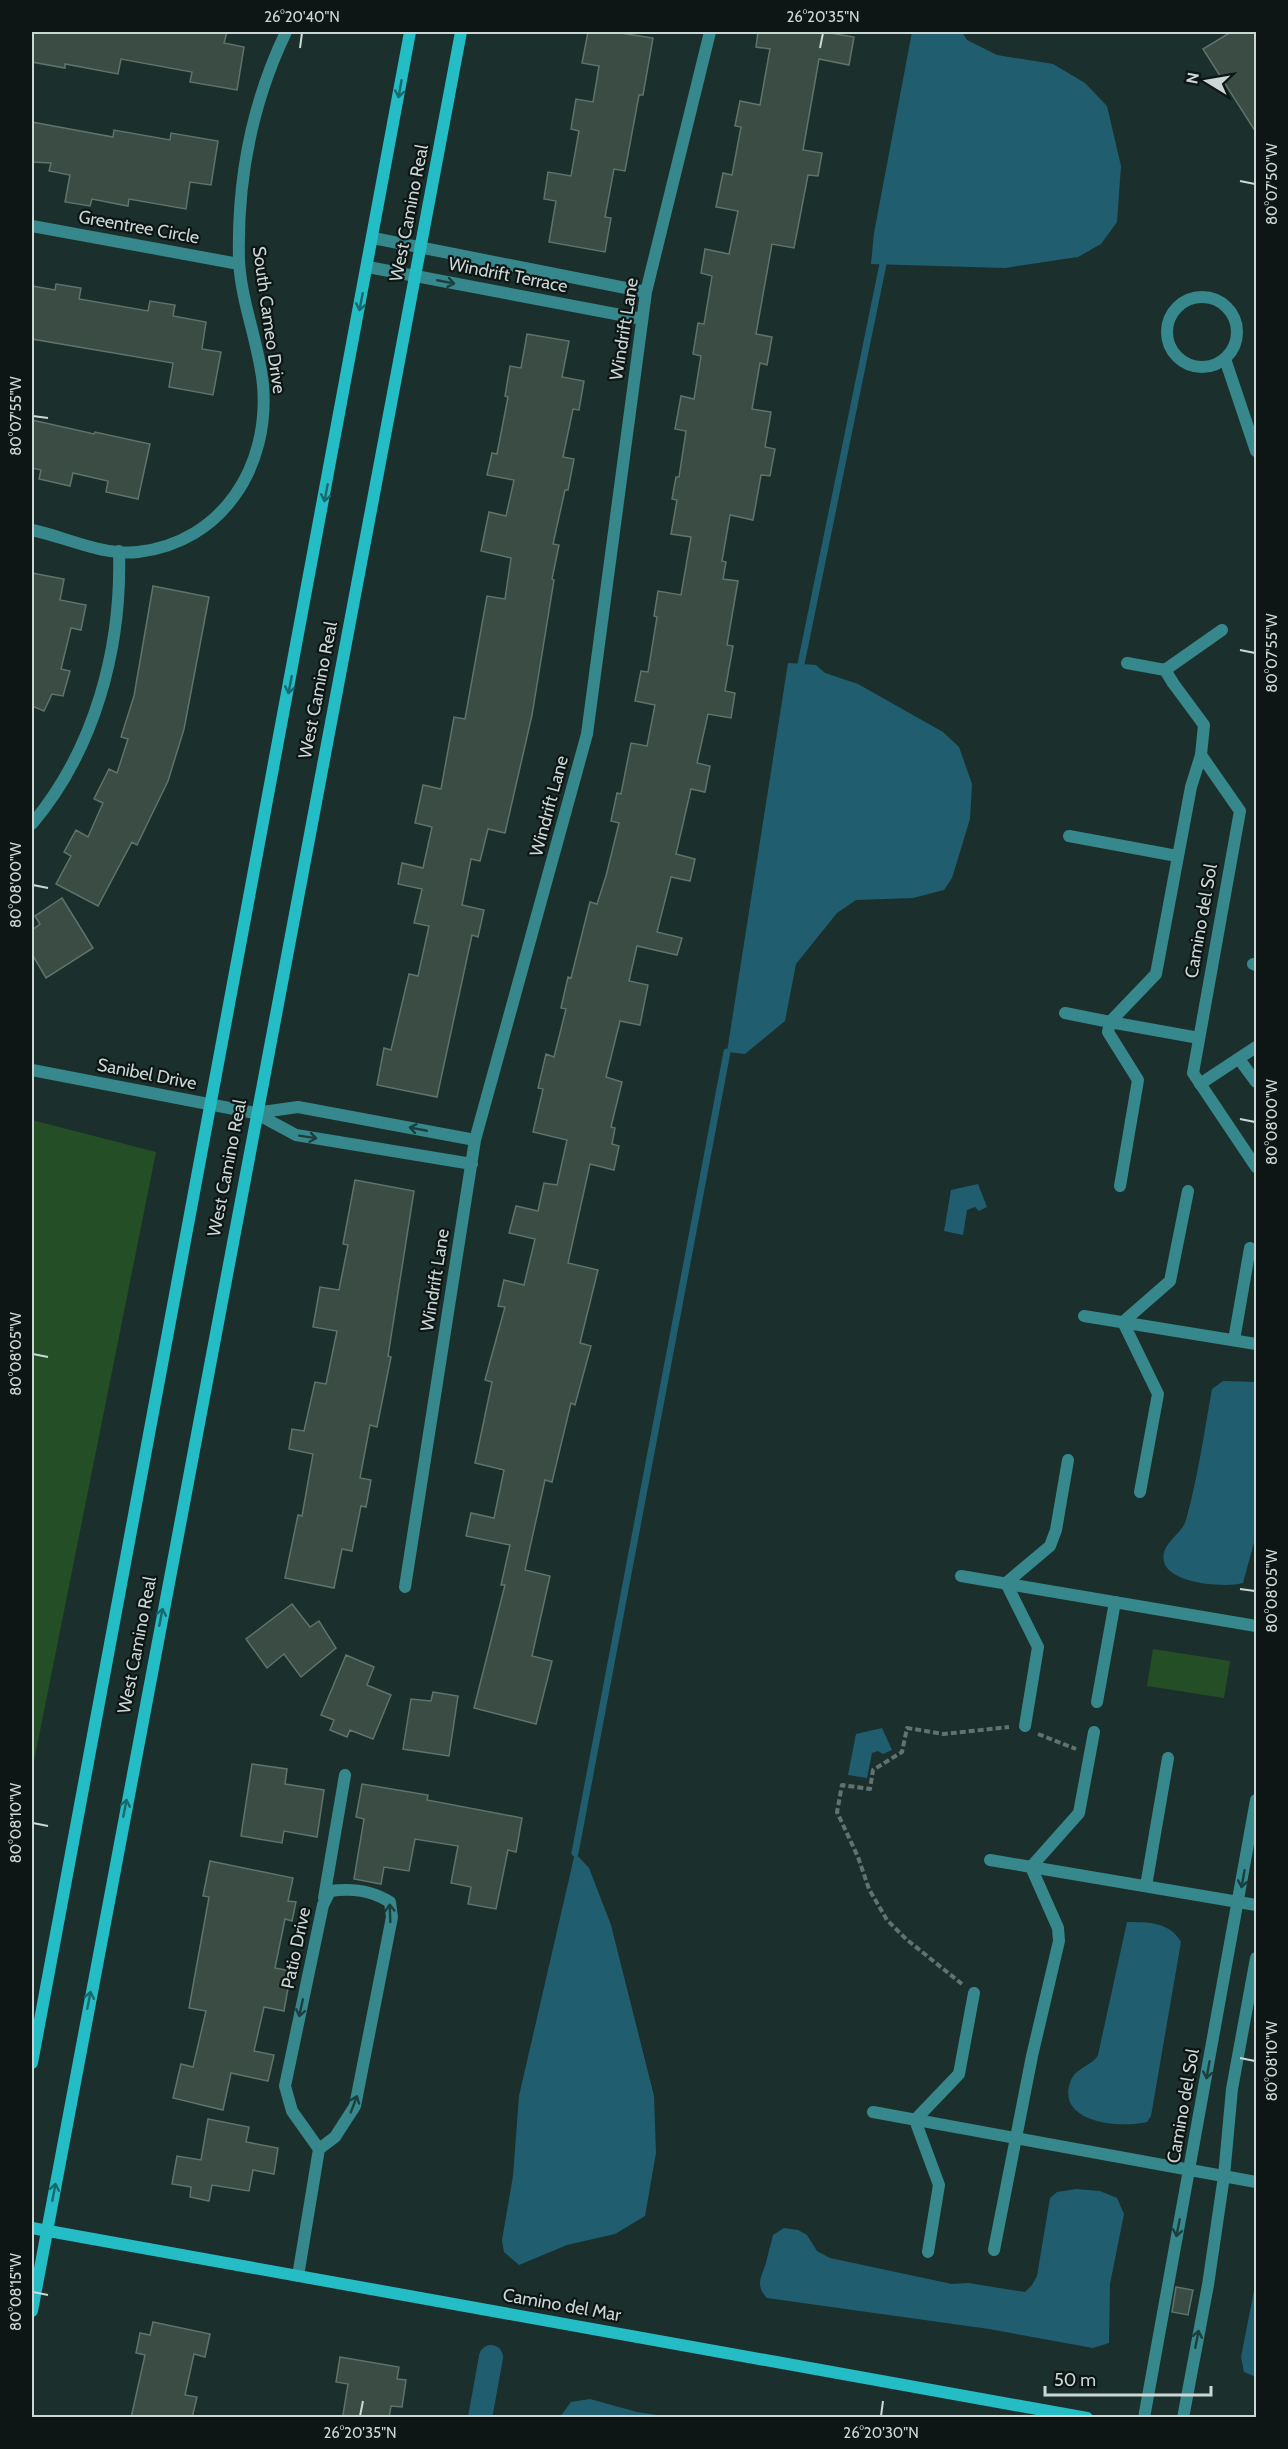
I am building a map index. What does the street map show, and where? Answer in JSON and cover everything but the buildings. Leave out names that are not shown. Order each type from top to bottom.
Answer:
[{"type":"street","name":"South Cameo Drive","points":[[32,531],[87,546],[119,551],[138,552],[171,544],[201,528],[227,506],[247,477],[258,448],[263,417],[263,386],[259,356],[245,305],[239,264],[239,214],[246,150],[258,103],[286,32]]},
{"type":"street","name":"West Camino Real","points":[[32,2063],[410,32]]},
{"type":"street","name":"West Camino Real","points":[[32,2311],[255,1113],[461,32]]},
{"type":"street","name":"Windrift Lane","points":[[405,1587],[475,1140],[587,734],[646,292],[710,32]]},
{"type":"street","name":"Greentree Circle","points":[[32,226],[239,264]]},
{"type":"street","name":"Windrift Terrace","points":[[373,238],[646,292]]},
{"type":"street","name":"Windrift Terrace","points":[[368,267],[642,319]]},
{"type":"street","points":[[1208,298],[1218,301],[1227,308],[1234,317],[1237,339],[1225,359],[1215,365],[1203,367],[1192,366],[1181,360],[1173,351],[1168,340],[1168,328],[1177,308],[1186,301],[1208,298]]},
{"type":"street","points":[[1225,359],[1257,451]]},
{"type":"street","points":[[32,824],[59,787],[76,757],[96,709],[110,660],[116,626],[119,551]]},
{"type":"street","points":[[1127,663],[1166,670],[1222,630]]},
{"type":"street","points":[[1120,1186],[1138,1080],[1108,1032],[1110,1022],[1156,974],[1191,787],[1202,755],[1204,725],[1166,670]]},
{"type":"street","name":"Camino del Sol","points":[[1202,755],[1240,811],[1192,1073],[1257,1167]]},
{"type":"street","points":[[1070,836],[1177,856]]},
{"type":"street","points":[[1065,1013],[1199,1038]]},
{"type":"street","points":[[1200,1084],[1257,1047]]},
{"type":"street","points":[[1239,1059],[1257,1082]]},
{"type":"street","name":"Sanibel Drive","points":[[32,1070],[255,1113],[296,1135],[472,1164]]},
{"type":"street","name":"Sanibel Drive","points":[[255,1113],[298,1107],[475,1140]]},
{"type":"street","points":[[1123,1322],[1170,1281],[1188,1191]]},
{"type":"street","points":[[1234,1340],[1250,1248]]},
{"type":"street","points":[[1084,1316],[1257,1344]]},
{"type":"street","points":[[1123,1322],[1158,1394],[1140,1492]]},
{"type":"street","points":[[1006,1583],[1050,1546],[1056,1530],[1068,1460]]},
{"type":"street","points":[[961,1576],[1257,1626]]},
{"type":"street","points":[[1006,1583],[1038,1647],[1025,1726]]},
{"type":"street","points":[[1097,1702],[1115,1602]]},
{"type":"street","points":[[1031,1867],[1079,1813],[1094,1732]]},
{"type":"street","points":[[1146,1886],[1168,1758]]},
{"type":"street","points":[[323,1905],[345,1775]]},
{"type":"street","name":"Camino del Sol","points":[[1144,2418],[1257,1800]]},
{"type":"street","points":[[990,1860],[1257,1905]]},
{"type":"street","points":[[994,2250],[1015,2138],[1059,1941],[1058,1928],[1031,1867]]},
{"type":"street","name":"Patio Drive","points":[[346,1889],[376,1893],[390,1902],[392,1917],[355,2106],[335,2137],[319,2150],[292,2111],[285,2086],[323,1905],[330,1891],[346,1889]]},
{"type":"street","points":[[1183,2418],[1208,2284],[1224,2176],[1232,2089],[1257,1958]]},
{"type":"street","points":[[915,2120],[959,2074],[974,1994]]},
{"type":"street","points":[[873,2112],[1257,2182]]},
{"type":"street","points":[[915,2120],[939,2185],[928,2252]]},
{"type":"street","points":[[298,2276],[319,2150]]},
{"type":"street","name":"Camino del Mar","points":[[32,2228],[1087,2418]]},
{"type":"path","points":[[974,1994],[906,1939],[887,1920],[869,1889],[858,1857],[837,1812],[842,1785],[870,1789],[873,1770],[902,1752],[907,1728],[944,1734],[1025,1726],[1045,1738],[1090,1753]]},
{"type":"green space","points":[[32,1120],[156,1152],[32,1771]]},
{"type":"green space","points":[[1153,1649],[1230,1661],[1224,1698],[1147,1686]]},
{"type":"water","points":[[912,32],[962,32],[967,40],[997,55],[1053,64],[1085,83],[1107,106],[1121,166],[1117,222],[1101,244],[1078,257],[1005,268],[871,264],[874,233]]},
{"type":"water","points":[[788,663],[816,665],[825,673],[858,684],[943,732],[959,747],[972,784],[970,819],[952,878],[944,890],[913,898],[856,900],[837,913],[796,964],[785,1021],[745,1054],[727,1052]]},
{"type":"water","points":[[978,1184],[987,1207],[979,1211],[975,1207],[967,1210],[963,1235],[944,1231],[951,1190]]},
{"type":"water","points":[[1223,1381],[1256,1382],[1256,1535],[1243,1583],[1224,1585],[1187,1580],[1168,1569],[1164,1562],[1168,1544],[1186,1520],[1212,1389]]},
{"type":"water","points":[[882,1728],[892,1750],[883,1754],[878,1751],[872,1753],[867,1778],[848,1775],[856,1734]]},
{"type":"water","points":[[575,1853],[589,1868],[611,1925],[654,2096],[656,2153],[645,2216],[615,2234],[567,2245],[519,2265],[504,2252],[502,2240],[513,2176],[519,2096]]},
{"type":"water","points":[[1127,1922],[1158,1924],[1171,1930],[1181,1942],[1151,2116],[1147,2122],[1135,2124],[1106,2123],[1080,2114],[1072,2105],[1068,2094],[1074,2076],[1098,2055]]},
{"type":"water","points":[[1076,2189],[1100,2191],[1117,2198],[1124,2214],[1110,2284],[1109,2343],[1093,2348],[989,2329],[767,2298],[761,2289],[761,2277],[773,2235],[784,2228],[798,2230],[807,2235],[817,2251],[830,2258],[952,2284],[968,2283],[1025,2292],[1037,2276],[1050,2198],[1057,2192]]},
{"type":"water","points":[[1256,2281],[1256,2377],[1244,2372],[1241,2357]]},
{"type":"water","points":[[590,2399],[637,2412],[671,2417],[560,2417],[571,2402]]},
{"type":"waterway","points":[[801,664],[883,264]]},
{"type":"waterway","points":[[575,1853],[727,1052]]},
{"type":"waterway","points":[[480,2418],[491,2357]]}]
